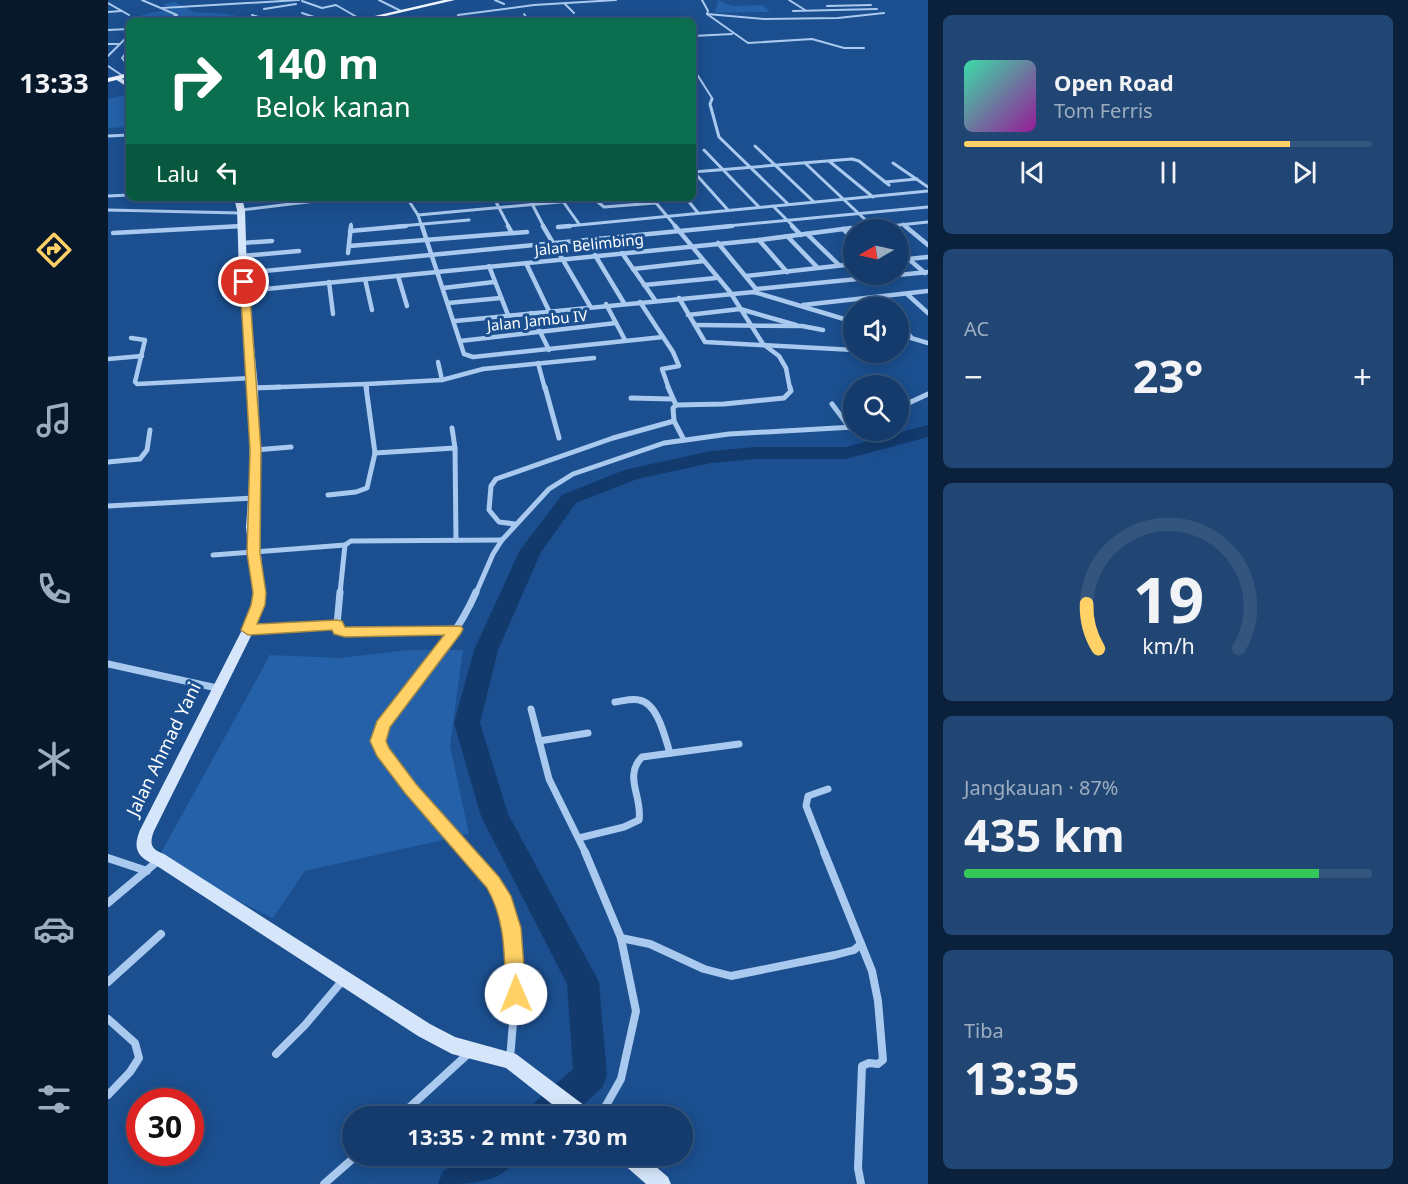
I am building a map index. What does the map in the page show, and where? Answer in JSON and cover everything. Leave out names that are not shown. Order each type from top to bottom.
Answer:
[{"type":"main road","points":[[368,18],[450,0]]},
{"type":"main road","points":[[108,80],[124,73]]},
{"type":"street","points":[[142,0],[177,15],[171,18]]},
{"type":"street","points":[[379,0],[401,11]]},
{"type":"street","points":[[495,0],[504,4]]},
{"type":"street","points":[[541,0],[547,4]]},
{"type":"street","points":[[458,18],[458,15],[547,4],[616,0]]},
{"type":"street","points":[[702,0],[708,9],[707,14]]},
{"type":"street","points":[[789,0],[806,10]]},
{"type":"street","points":[[707,14],[789,20],[884,14],[865,0]]},
{"type":"street","points":[[162,8],[201,4],[245,5],[265,1],[344,10],[356,18]]},
{"type":"street","points":[[293,3],[303,1]]},
{"type":"street","points":[[264,9],[303,1],[312,6]]},
{"type":"street","points":[[564,3],[574,13]]},
{"type":"street","points":[[108,5],[129,15]]},
{"type":"street","points":[[827,6],[871,5]]},
{"type":"street","points":[[793,11],[877,9]]},
{"type":"street","points":[[108,12],[121,11]]},
{"type":"street","points":[[302,14],[316,18]]},
{"type":"street","points":[[524,14],[527,18]]},
{"type":"street","points":[[707,14],[749,44],[813,39],[844,49],[864,48]]},
{"type":"street","points":[[252,15],[261,18]]},
{"type":"street","points":[[108,30],[126,29]]},
{"type":"street","points":[[696,36],[733,34]]},
{"type":"street","points":[[108,56],[126,38]]},
{"type":"street","points":[[108,44],[120,44]]},
{"type":"street","points":[[124,73],[122,58],[126,52]]},
{"type":"street","points":[[108,66],[124,73]]},
{"type":"street","points":[[696,73],[712,98],[710,104],[718,137],[788,204]]},
{"type":"street","points":[[108,136],[126,135]]},
{"type":"street","points":[[756,146],[814,202]]},
{"type":"street","points":[[704,150],[759,207]]},
{"type":"street","points":[[696,172],[829,160],[857,160],[887,184],[917,179]]},
{"type":"street","points":[[829,160],[874,197]]},
{"type":"street","points":[[805,163],[864,219]]},
{"type":"street","points":[[893,163],[928,189]]},
{"type":"street","points":[[696,175],[728,210]]},
{"type":"street","points":[[558,227],[874,197],[928,189]]},
{"type":"street","points":[[108,196],[126,195]]},
{"type":"street","points":[[113,233],[319,201]]},
{"type":"street","points":[[409,201],[418,214],[464,354],[468,357],[616,344],[625,340],[663,337]]},
{"type":"street","points":[[496,201],[512,233]]},
{"type":"street","points":[[530,201],[552,243],[590,306]]},
{"type":"street","points":[[418,214],[554,201]]},
{"type":"street","points":[[562,201],[579,224]]},
{"type":"street","points":[[596,201],[600,206],[606,207],[655,203],[730,292],[764,344],[779,356],[784,363],[790,382],[789,396],[724,404],[676,405]]},
{"type":"street","points":[[688,201],[698,213]]},
{"type":"street","points":[[773,206],[801,235]]},
{"type":"street","points":[[247,274],[303,271],[312,267],[430,254],[928,207]]},
{"type":"street","points":[[350,231],[469,221],[465,209]]},
{"type":"street","points":[[108,210],[240,212]]},
{"type":"street","name":"Jalan Ahmad Yani","points":[[240,212],[242,250],[247,274],[255,450],[255,498],[252,527],[259,600],[248,630],[144,836],[143,845],[146,853],[159,859],[424,1030],[452,1045],[514,1063],[569,1106]]},
{"type":"street","points":[[909,224],[928,222]]},
{"type":"street","points":[[348,253],[351,224]]},
{"type":"street","name":"Jalan Belimbing","points":[[247,274],[249,287],[256,290],[788,237],[843,229]]},
{"type":"street","points":[[909,229],[928,245]]},
{"type":"street","points":[[349,246],[527,232]]},
{"type":"street","points":[[807,234],[839,265]]},
{"type":"street","points":[[788,237],[817,267]]},
{"type":"street","points":[[759,240],[787,272]]},
{"type":"street","points":[[242,250],[272,241]]},
{"type":"street","points":[[718,243],[746,276],[755,291],[843,319]]},
{"type":"street","points":[[242,250],[299,251]]},
{"type":"street","points":[[622,253],[654,300]]},
{"type":"street","points":[[595,255],[624,303]]},
{"type":"street","points":[[909,259],[928,257]]},
{"type":"street","points":[[909,260],[927,274]]},
{"type":"street","points":[[633,269],[704,261]]},
{"type":"street","points":[[526,263],[549,311]]},
{"type":"street","points":[[746,276],[843,265]]},
{"type":"street","points":[[489,266],[508,315]]},
{"type":"street","points":[[454,321],[606,304],[927,274]]},
{"type":"street","points":[[398,276],[407,306]]},
{"type":"street","points":[[644,285],[716,278]]},
{"type":"street","points":[[365,279],[372,310]]},
{"type":"street","points":[[329,282],[333,314]]},
{"type":"street","points":[[443,288],[494,282]]},
{"type":"street","points":[[799,306],[928,291]]},
{"type":"street","points":[[907,294],[928,313]]},
{"type":"street","points":[[448,303],[501,298]]},
{"type":"street","points":[[679,298],[705,342],[843,349]]},
{"type":"street","points":[[640,302],[679,366],[662,369],[676,405]]},
{"type":"street","points":[[606,304],[625,340]]},
{"type":"street","points":[[688,315],[740,309],[823,330]]},
{"type":"street","points":[[531,313],[549,350]]},
{"type":"street","name":"Jalan Jambu IV","points":[[460,341],[616,323]]},
{"type":"street","points":[[695,325],[802,326]]},
{"type":"street","points":[[909,335],[928,343]]},
{"type":"street","points":[[131,338],[145,339],[135,382],[137,384],[366,384],[442,380],[462,376],[476,370],[594,358]]},
{"type":"street","points":[[108,359],[142,356]]},
{"type":"street","points":[[438,362],[442,380]]},
{"type":"street","points":[[538,363],[559,438]]},
{"type":"street","points":[[328,495],[366,489],[375,453],[366,384]]},
{"type":"street","points":[[909,402],[928,393]]},
{"type":"street","points":[[631,399],[672,399]]},
{"type":"street","points":[[832,404],[843,417]]},
{"type":"street","points":[[676,405],[673,408],[674,421],[684,440]]},
{"type":"street","points":[[515,524],[499,522],[489,510],[491,486],[496,479],[614,438],[674,421]]},
{"type":"street","points":[[514,1063],[517,974],[512,928],[504,902],[493,882],[410,789],[382,752],[378,741],[383,725],[468,611],[493,554],[502,540],[549,489],[573,474],[664,443],[729,434],[843,427]]},
{"type":"street","points":[[452,428],[457,461],[456,540]]},
{"type":"street","points":[[108,462],[137,461],[144,458],[149,448],[150,430]]},
{"type":"street","points":[[255,450],[291,447]]},
{"type":"street","points":[[375,453],[455,448]]},
{"type":"street","points":[[108,506],[255,498]]},
{"type":"street","points":[[213,555],[345,545],[351,541],[502,540]]},
{"type":"street","points":[[345,545],[337,625],[339,630],[345,632],[456,629]]},
{"type":"street","points":[[248,630],[337,625]]},
{"type":"street","points":[[108,664],[217,688]]},
{"type":"street","points":[[615,702],[642,699],[648,703],[670,753]]},
{"type":"street","points":[[531,709],[549,779],[579,838],[621,938],[636,1011],[621,1079],[606,1106]]},
{"type":"street","points":[[539,741],[588,733]]},
{"type":"street","points":[[579,838],[624,827],[639,820],[640,814],[633,780],[635,763],[645,755],[739,744]]},
{"type":"street","points":[[828,789],[808,796],[806,806],[861,945],[871,964],[875,979],[883,1060],[878,1064],[869,1063],[862,1066],[858,1168],[861,1184]]},
{"type":"street","points":[[108,858],[147,871]]},
{"type":"street","points":[[108,903],[159,859]]},
{"type":"street","points":[[108,982],[161,934]]},
{"type":"street","points":[[621,938],[650,944],[704,969],[731,976],[835,955],[854,950],[861,945]]},
{"type":"street","points":[[276,1054],[305,1026],[343,979]]},
{"type":"street","points":[[108,1019],[135,1043],[139,1058],[130,1072],[108,1095]]},
{"type":"street","points":[[411,1106],[471,1051]]},
{"type":"street","points":[[324,1184],[344,1166]]},
{"type":"street","points":[[641,1166],[662,1184]]},
{"type":"shaded area","points":[[718,0],[732,6],[763,5],[770,12],[715,13]]},
{"type":"shaded area","points":[[175,2],[194,12],[228,14],[245,18],[148,18],[140,15],[173,9],[163,4]]},
{"type":"shaded area","points":[[126,95],[126,127],[108,128],[108,99]]},
{"type":"shaded area","points":[[408,650],[463,650],[450,746],[469,834],[305,871],[273,918],[156,862],[270,655],[340,658]]},
{"type":"waterway","points":[[556,1106],[590,1076],[583,982],[495,816],[467,723],[486,650],[531,550],[569,499],[631,474],[711,457],[755,453],[846,453],[928,431]]},
{"type":"waterway","points":[[456,1184],[484,1166]]},
{"type":"route","points":[[244,282],[253,388],[255,498],[252,527],[259,584],[258,605],[248,630],[337,625],[340,631],[345,632],[456,629],[383,725],[378,741],[382,752],[410,789],[493,882],[504,902],[512,928],[517,974],[516,994]]}]
